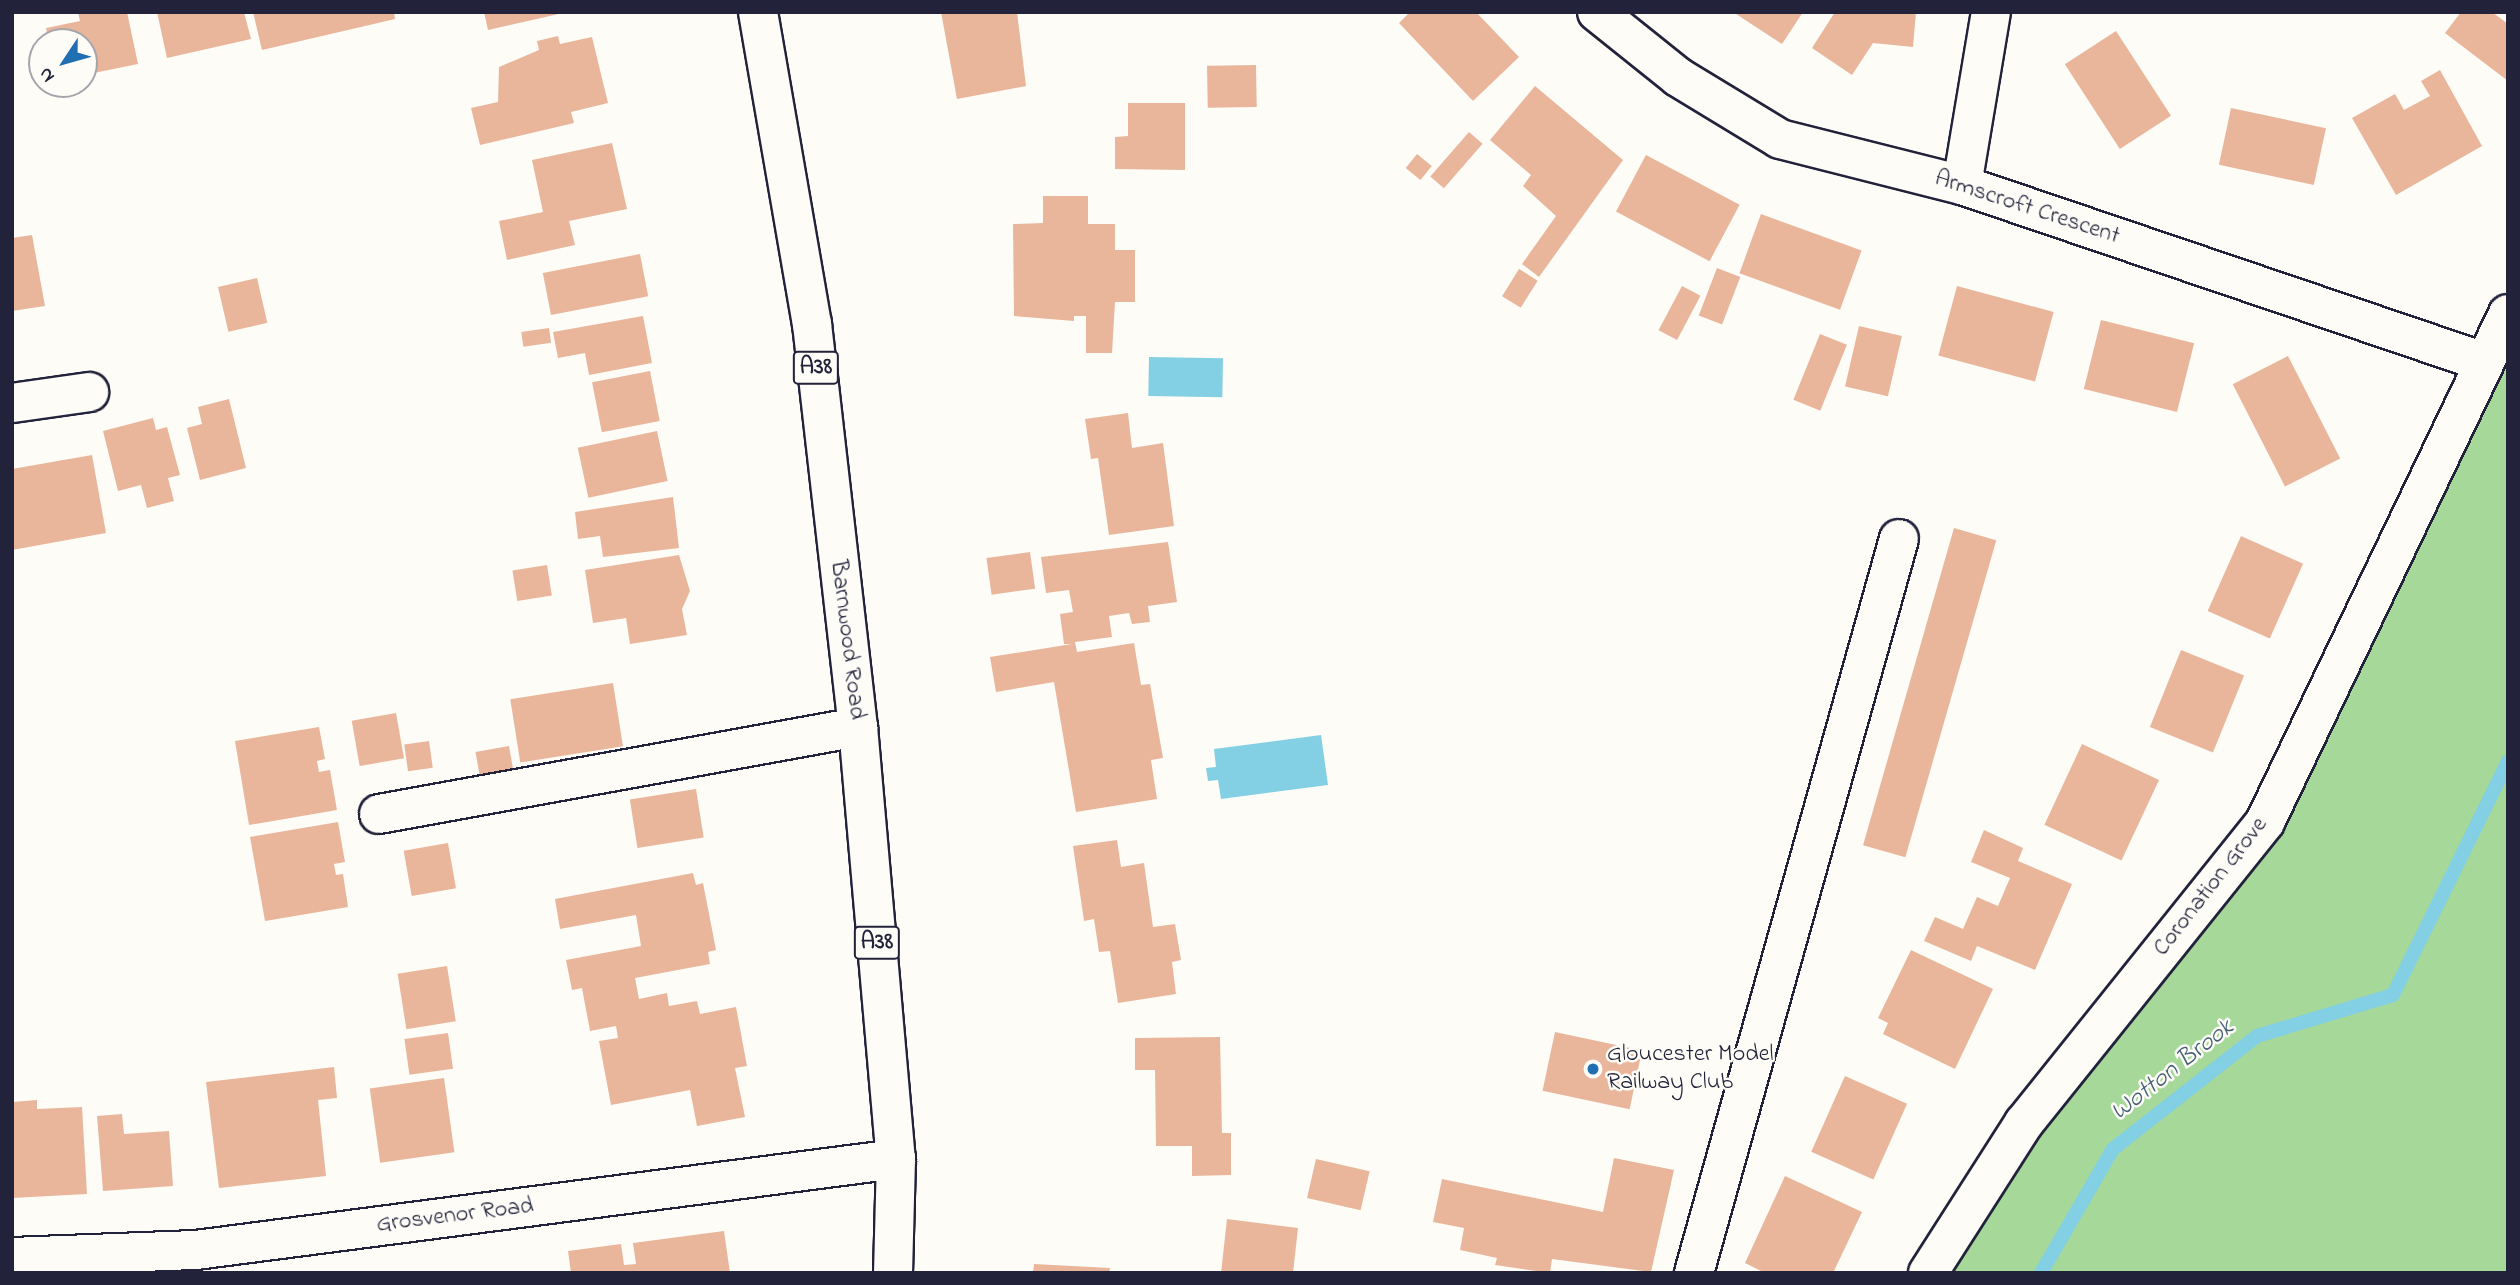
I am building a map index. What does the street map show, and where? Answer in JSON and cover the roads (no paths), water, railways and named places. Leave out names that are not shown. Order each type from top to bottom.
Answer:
[{"type":"street","name":"Barnwood Road","points":[[758,12],[812,324],[858,727],[896,1159],[893,1273]]},
{"type":"street","name":"Armscroft Crescent","points":[[1597,12],[1678,77],[1780,139],[1962,185],[2481,360]]},
{"type":"street","points":[[1962,185],[1991,12]]},
{"type":"street","name":"Coronation Grove","points":[[1927,1273],[2024,1123],[2265,821],[2481,360],[2508,314]]},
{"type":"street","points":[[12,403],[89,392]]},
{"type":"street","points":[[1693,1273],[1899,539]]},
{"type":"street","points":[[379,814],[858,727]]},
{"type":"street","name":"Grosvenor Road","points":[[12,1257],[196,1250],[896,1159]]},
{"type":"water","points":[[1149,357],[1223,358],[1222,397],[1148,396]]},
{"type":"water","points":[[1321,735],[1328,785],[1221,799],[1218,780],[1208,781],[1206,768],[1216,767],[1214,749]]},
{"type":"waterway","name":"Wotton Brook","points":[[2041,1273],[2113,1149],[2257,1036],[2393,995],[2508,761]]},
{"type":"place","name":"Gloucester Model Railway Club","points":[[1593,1069]]}]
